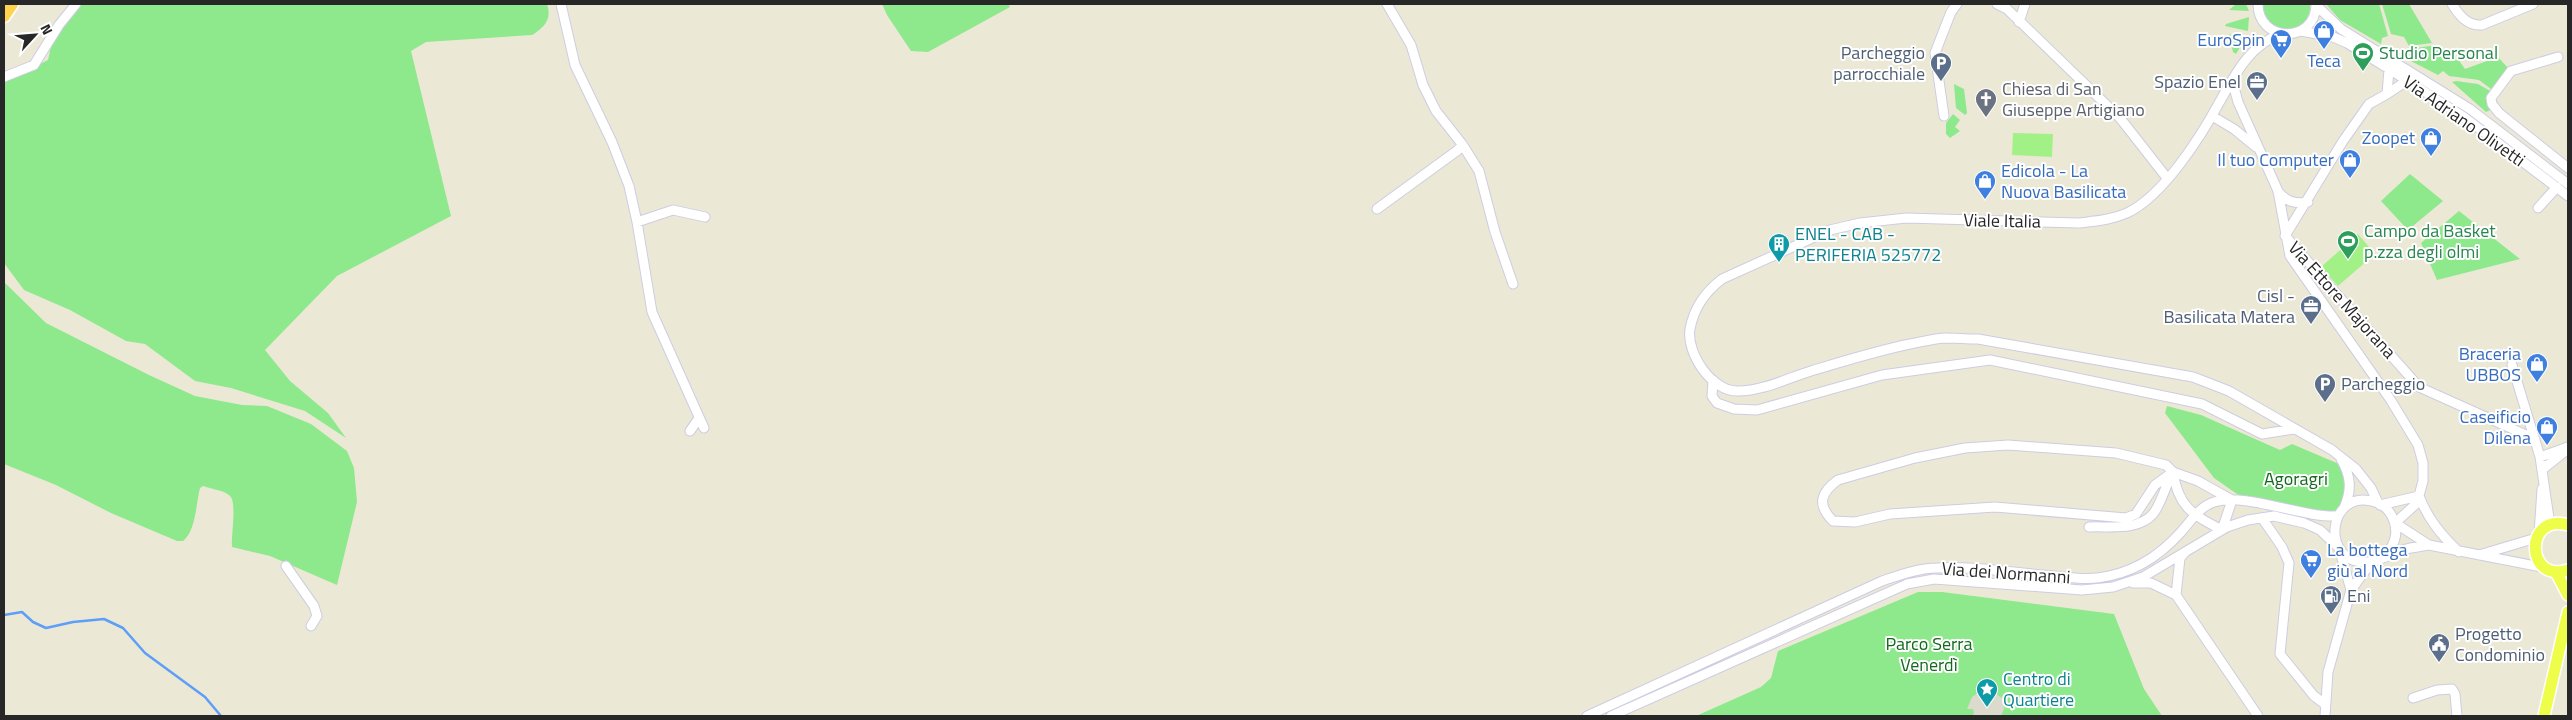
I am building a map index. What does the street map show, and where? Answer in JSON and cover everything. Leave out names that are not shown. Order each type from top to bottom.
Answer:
[{"type":"highway","points":[[4,16],[12,4]]},
{"type":"main road","points":[[2568,512],[2559,524],[2538,536],[2536,555],[2551,570],[2568,595]]},
{"type":"main road","points":[[2551,570],[2568,570]]},
{"type":"main road","points":[[2544,716],[2565,641],[2568,612]]},
{"type":"street","points":[[4,77],[34,65],[58,25],[76,4]]},
{"type":"street","points":[[562,4],[576,65],[620,153],[637,222],[652,312],[704,428]]},
{"type":"street","points":[[1387,4],[1389,16],[1411,45],[1423,85],[1436,111],[1462,144],[1479,171],[1503,261],[1513,284]]},
{"type":"street","points":[[1944,116],[1935,52],[1951,12],[1957,4]]},
{"type":"street","points":[[1997,4],[2019,22],[2120,118],[2167,178]]},
{"type":"street","points":[[2019,22],[2025,4]]},
{"type":"street","points":[[2258,4],[2261,19],[2265,25],[2281,34]]},
{"type":"street","points":[[2452,4],[2466,21],[2474,25],[2482,25],[2533,4]]},
{"type":"street","points":[[2301,32],[2314,18],[2316,5]]},
{"type":"street","name":"Via Adriano Olivetti","points":[[2316,5],[2341,29],[2470,108],[2568,184]]},
{"type":"street","points":[[2265,25],[2265,40]]},
{"type":"street","name":"Via Adriano Olivetti","points":[[2281,34],[2290,35],[2301,32],[2333,37],[2347,43],[2464,117],[2568,196]]},
{"type":"street","name":"Viale Italia","points":[[2281,34],[2265,40],[2241,65],[2212,116],[2167,178],[2141,205],[2128,212],[2102,221],[2078,223],[1906,218],[1860,222],[1830,230],[1786,248],[1722,279],[1699,302],[1692,319],[1689,337],[1697,358],[1713,380],[1721,388],[1737,392],[1759,388],[1872,352],[1942,338],[1978,339],[2193,377],[2229,391],[2339,455],[2356,469],[2371,488],[2379,504]]},
{"type":"street","points":[[2558,57],[2511,71],[2491,98],[2492,104],[2499,113],[2568,167]]},
{"type":"street","points":[[2387,94],[2389,69]]},
{"type":"street","points":[[2232,80],[2238,102],[2278,192],[2285,236]]},
{"type":"street","points":[[2285,236],[2308,202],[2343,141],[2369,104],[2408,80]]},
{"type":"street","points":[[2212,116],[2234,129],[2258,149]]},
{"type":"street","points":[[1377,209],[1458,150],[1462,144]]},
{"type":"street","points":[[2538,208],[2557,187]]},
{"type":"street","points":[[2278,192],[2286,200],[2295,203],[2308,202]]},
{"type":"street","points":[[637,222],[673,210],[705,217]]},
{"type":"street","name":"Via Ettore Majorana","points":[[2285,236],[2419,387],[2535,439]]},
{"type":"street","name":"Via Ettore Majorana","points":[[2285,236],[2288,249],[2296,266],[2390,399],[2418,445],[2423,464],[2423,481],[2417,503],[2395,523]]},
{"type":"street","name":"Viale Italia","points":[[1713,380],[1712,396],[1717,403],[1734,409],[1757,410],[1882,375],[1990,360],[2202,404],[2262,434],[2294,429]]},
{"type":"street","points":[[2512,365],[2559,524]]},
{"type":"street","points":[[690,431],[699,418]]},
{"type":"street","points":[[2173,472],[2155,485],[2136,514],[2126,518],[1995,507],[1890,514],[1842,523],[1833,521],[1822,508],[1822,502],[1830,486],[1838,480],[1915,458],[1965,448],[2008,446],[2116,453],[2166,465],[2173,472],[2186,508],[2194,516],[2222,530],[2232,500],[2198,481],[2173,472]]},
{"type":"street","points":[[2540,457],[2568,448]]},
{"type":"street","points":[[2475,556],[2538,536],[2543,469],[2568,448]]},
{"type":"street","points":[[2339,455],[2350,481],[2349,496],[2338,516],[2334,531],[2351,590]]},
{"type":"street","points":[[2089,527],[2135,526],[2144,521],[2154,513],[2173,472]]},
{"type":"street","points":[[2344,508],[2360,500],[2379,504],[2419,496],[2425,511],[2440,534],[2460,552]]},
{"type":"street","name":"Via dei Normanni","points":[[1587,716],[1882,581],[1906,573],[1936,568],[2081,578],[2110,576],[2129,571],[2146,562],[2166,547],[2200,509],[2215,502],[2232,500],[2307,515],[2338,516]]},
{"type":"street","points":[[2325,716],[2328,672],[2351,590],[2374,561],[2390,550],[2396,532],[2395,523],[2391,515],[2379,504]]},
{"type":"street","name":"Via dei Normanni","points":[[1611,716],[1907,584],[1934,579],[2082,590],[2128,584],[2222,530],[2248,520],[2274,516],[2304,523],[2320,530],[2339,548]]},
{"type":"street","points":[[2262,518],[2282,547],[2289,563],[2280,654],[2314,696],[2325,704]]},
{"type":"street","points":[[2395,523],[2428,545],[2551,570]]},
{"type":"street","points":[[2339,548],[2355,560],[2374,561],[2405,549],[2428,545]]},
{"type":"street","points":[[2176,595],[2180,558],[2187,549]]},
{"type":"street","points":[[286,566],[314,606],[317,616],[311,626]]},
{"type":"street","points":[[2128,584],[2151,583],[2176,595],[2258,716]]},
{"type":"street","points":[[2413,698],[2437,690],[2452,690],[2455,694],[2457,716]]},
{"type":"green space","points":[[78,4],[547,4],[548,18],[541,29],[532,35],[426,42],[411,51],[451,216],[337,276],[265,350],[290,381],[328,413],[346,438],[305,411],[231,388],[195,381],[145,344],[126,341],[70,310],[24,290],[4,263],[4,79],[22,73],[48,60],[51,46]]},
{"type":"green space","points":[[882,4],[1008,4],[1010,7],[928,52],[911,51],[887,15]]},
{"type":"green space","points":[[2236,4],[2246,4],[2249,11],[2229,10]]},
{"type":"green space","points":[[2263,4],[2310,4],[2309,15],[2304,23],[2296,28],[2288,30],[2279,28],[2271,24],[2265,15]]},
{"type":"green space","points":[[2326,4],[2379,4],[2388,36],[2382,38],[2381,44],[2340,20]]},
{"type":"green space","points":[[2382,4],[2409,4],[2432,43],[2409,46],[2404,37],[2391,34]]},
{"type":"green space","points":[[2249,17],[2248,31],[2225,26],[2226,24]]},
{"type":"green space","points":[[2229,34],[2237,38],[2240,34],[2246,37],[2236,54],[2233,52]]},
{"type":"green space","points":[[2436,45],[2451,58],[2455,55],[2465,69],[2498,57],[2508,68],[2491,89],[2479,80],[2449,76],[2443,71],[2438,75],[2407,59],[2410,49]]},
{"type":"green space","points":[[2452,82],[2478,84],[2492,92],[2487,99],[2490,110],[2486,112]]},
{"type":"green space","points":[[1954,84],[1964,89],[1967,113],[1965,115],[1956,108]]},
{"type":"green space","points":[[1953,114],[1960,120],[1955,127],[1960,131],[1950,138],[1946,134],[1946,123]]},
{"type":"green space","points":[[2013,133],[2053,134],[2052,157],[2012,155]]},
{"type":"green space","points":[[2410,174],[2443,201],[2408,230],[2381,201]]},
{"type":"green space","points":[[2459,211],[2520,259],[2437,280],[2421,243]]},
{"type":"green space","name":"Campo da Basket p.zza degli olmi","points":[[2358,234],[2375,254],[2338,286],[2321,267]]},
{"type":"green space","points":[[4,282],[46,323],[149,375],[195,396],[242,405],[267,406],[311,424],[347,451],[354,468],[357,502],[337,585],[270,556],[232,547],[232,499],[221,491],[203,486],[200,488],[191,531],[183,541],[177,541],[111,513],[56,485],[4,464]]},
{"type":"green space","name":"Agoragri","points":[[2167,406],[2201,415],[2280,450],[2292,444],[2346,467],[2350,481],[2338,516],[2250,503],[2214,478],[2165,413]]},
{"type":"green space","name":"Parco Serra Venerdì","points":[[1918,592],[1942,592],[2114,614],[2144,689],[2162,716],[1696,716],[1761,687],[1771,678],[1778,651]]},
{"type":"shaded area","points":[[1982,690],[1990,690],[2002,698],[2004,709],[2001,716],[1972,716],[1974,713],[1973,709],[1967,709],[1972,697]]},
{"type":"waterway","points":[[4,615],[22,612],[33,622],[46,628],[73,622],[104,619],[123,628],[145,653],[205,697],[221,716]]},
{"type":"place","name":"Teca","points":[[2324,50]]},
{"type":"place","name":"EuroSpin","points":[[2281,59]]},
{"type":"place","name":"Studio Personal","points":[[2363,72]]},
{"type":"place","name":"Parcheggio parrocchiale","points":[[1941,82]]},
{"type":"place","name":"Spazio Enel","points":[[2257,101]]},
{"type":"place","name":"Chiesa di San Giuseppe Artigiano","points":[[1986,118]]},
{"type":"place","name":"Zoopet","points":[[2431,157]]},
{"type":"place","name":"Il tuo Computer","points":[[2350,179]]},
{"type":"place","name":"Edicola - La Nuova Basilicata","points":[[1985,200]]},
{"type":"place","name":"Campo da Basket p.zza degli olmi","points":[[2348,260]]},
{"type":"place","name":"ENEL - CAB - PERIFERIA 525772","points":[[1779,263]]},
{"type":"place","name":"Cisl - Basilicata Matera","points":[[2311,325]]},
{"type":"place","name":"Braceria UBBOS","points":[[2537,383]]},
{"type":"place","name":"Parcheggio","points":[[2325,403]]},
{"type":"place","name":"Caseificio Dilena","points":[[2547,446]]},
{"type":"place","name":"La bottega giù al Nord","points":[[2311,579]]},
{"type":"place","name":"Eni","points":[[2331,615]]},
{"type":"place","name":"Progetto Condominio","points":[[2439,663]]},
{"type":"place","name":"Centro di Quartiere","points":[[1987,708]]}]
